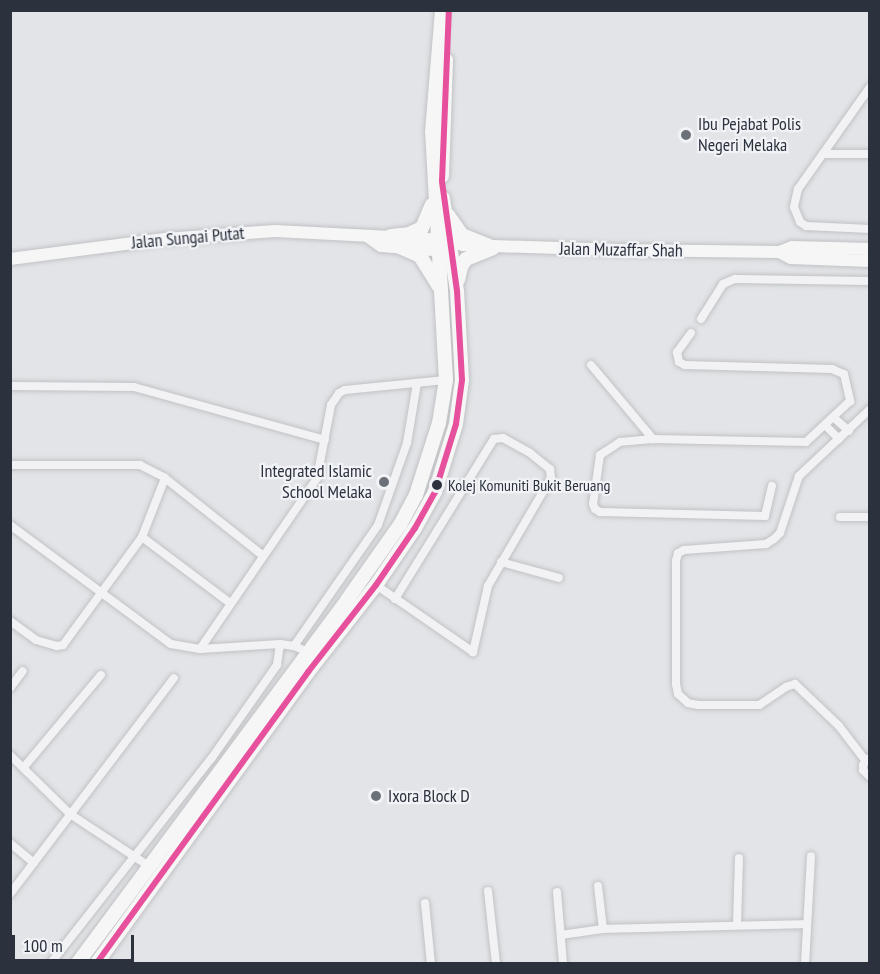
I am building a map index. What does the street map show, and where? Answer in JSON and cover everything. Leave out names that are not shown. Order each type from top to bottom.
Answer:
[{"type":"main road","points":[[96,963],[376,585],[415,528],[435,492],[456,424],[462,369],[457,291],[439,197],[432,132],[442,10]]},
{"type":"main road","points":[[392,236],[408,234],[422,228],[439,197],[449,10]]},
{"type":"main road","points":[[439,197],[459,232],[494,246]]},
{"type":"main road","name":"Jalan Sungai Putat","points":[[10,259],[238,232],[310,231],[392,236],[448,245]]},
{"type":"main road","name":"Jalan Sungai Putat","points":[[367,236],[381,246],[448,245]]},
{"type":"main road","points":[[77,963],[375,561],[416,495],[439,423],[446,380],[442,297],[448,245]]},
{"type":"main road","name":"Jalan Muzaffar Shah","points":[[448,245],[779,252],[792,247],[870,249]]},
{"type":"main road","points":[[457,291],[463,262],[494,246]]},
{"type":"main road","points":[[400,247],[415,252],[424,261],[437,282],[442,297]]},
{"type":"main road","name":"Jalan Muzaffar Shah","points":[[779,252],[791,258],[870,261]]},
{"type":"main road","points":[[149,866],[160,866],[188,836]]},
{"type":"main road","points":[[131,916],[132,907],[148,884],[149,866]]},
{"type":"street","points":[[870,87],[795,198],[796,216],[800,222],[815,228],[870,229]]},
{"type":"street","points":[[823,154],[870,154]]},
{"type":"street","points":[[701,319],[723,284],[735,279],[870,281]]},
{"type":"street","points":[[691,333],[677,352],[679,362],[685,365],[824,368],[844,374],[850,401],[811,439],[800,443],[653,439],[620,442],[600,455],[593,504],[595,509],[600,513],[765,516],[772,486]]},
{"type":"street","points":[[591,364],[653,439]]},
{"type":"street","points":[[200,649],[262,555],[317,478],[331,405],[339,393],[345,390],[446,380]]},
{"type":"street","points":[[294,645],[378,525],[407,443],[417,383]]},
{"type":"street","points":[[10,386],[134,387],[325,440]]},
{"type":"street","points":[[870,409],[800,476],[780,533],[774,540],[766,544],[684,550],[678,553],[676,561],[676,684],[678,694],[688,703],[759,705],[786,687],[795,684],[838,726],[867,759],[863,771],[870,777]]},
{"type":"street","points":[[833,417],[849,431]]},
{"type":"street","points":[[825,425],[839,439]]},
{"type":"street","points":[[376,585],[395,599],[430,624],[472,648],[488,586],[552,475],[550,469],[530,453],[499,438],[494,439],[395,599]]},
{"type":"street","points":[[10,465],[140,465],[165,478],[262,555]]},
{"type":"street","points":[[10,621],[36,640],[63,645],[100,590],[142,537],[165,478]]},
{"type":"street","points":[[840,517],[870,517]]},
{"type":"street","points":[[10,525],[171,644],[200,649],[280,644],[294,645],[308,652]]},
{"type":"street","points":[[142,537],[230,603]]},
{"type":"street","points":[[501,562],[559,578]]},
{"type":"street","points":[[424,634],[430,624]]},
{"type":"street","points":[[50,963],[211,759],[272,674],[277,665],[280,644]]},
{"type":"street","points":[[10,688],[23,671]]},
{"type":"street","points":[[24,767],[101,675]]},
{"type":"street","points":[[10,894],[174,678]]},
{"type":"street","points":[[10,755],[70,813],[149,866]]},
{"type":"street","points":[[10,843],[33,862]]},
{"type":"street","points":[[805,963],[811,856]]},
{"type":"street","points":[[737,926],[739,858]]},
{"type":"street","points":[[598,886],[603,929]]},
{"type":"street","points":[[488,891],[496,963]]},
{"type":"street","points":[[557,892],[563,963]]},
{"type":"street","points":[[425,903],[431,963]]},
{"type":"street","points":[[561,935],[603,929],[807,924]]},
{"type":"transit line","points":[[96,964],[308,672],[376,585],[415,528],[435,492],[456,424],[462,380],[457,291],[442,181],[449,10]]},
{"type":"place","name":"Ibu Pejabat Polis Negeri Melaka","points":[[686,135]]},
{"type":"place","name":"Integrated Islamic School Melaka","points":[[384,482]]},
{"type":"place","name":"Kolej Komuniti Bukit Beruang","points":[[437,485]]},
{"type":"place","name":"Ixora Block D","points":[[376,796]]}]
